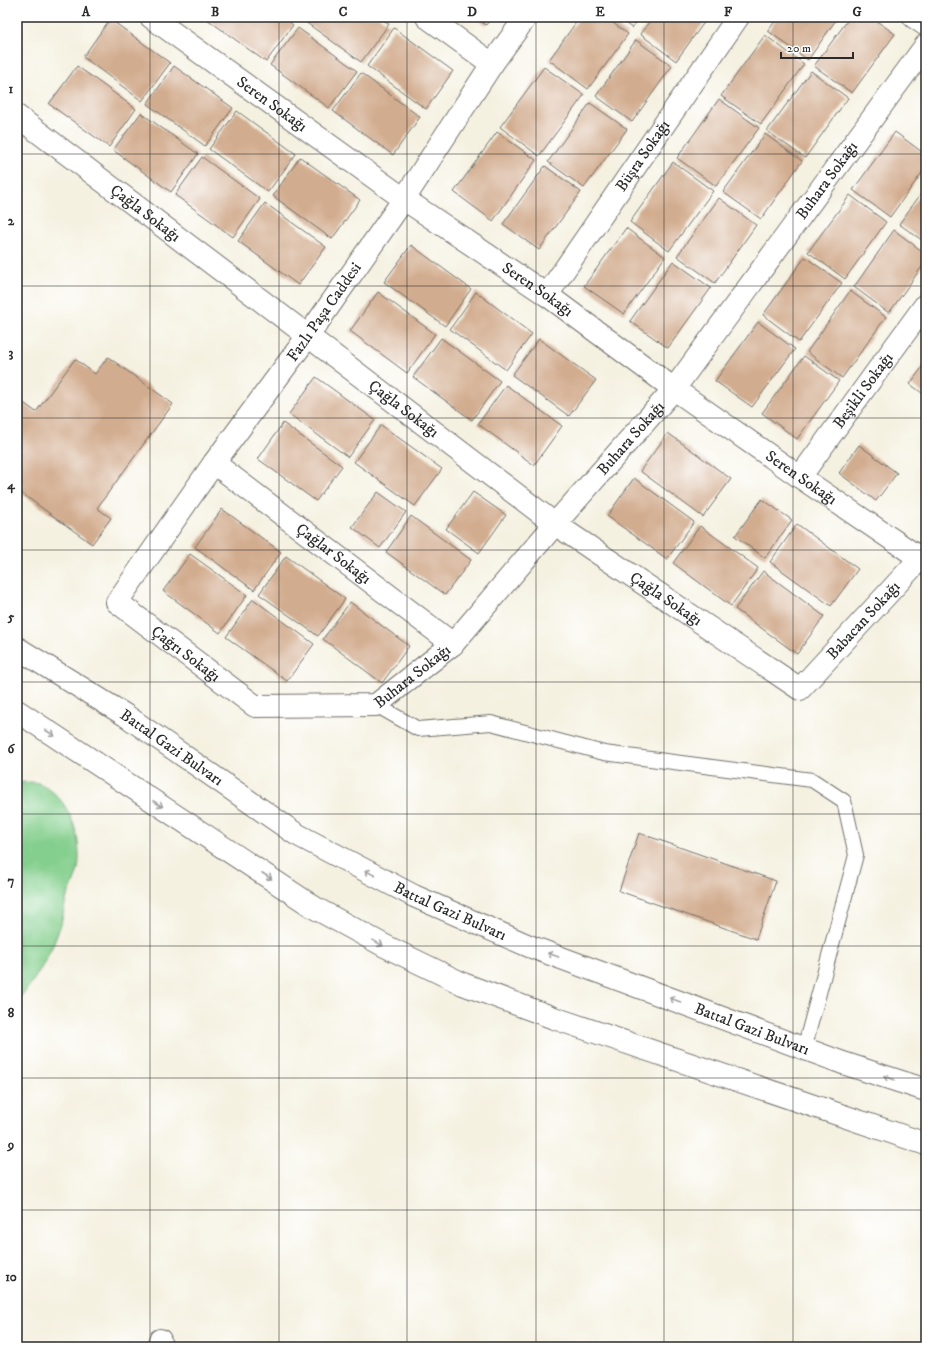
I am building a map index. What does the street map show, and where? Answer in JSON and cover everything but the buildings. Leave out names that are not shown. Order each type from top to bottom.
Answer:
[{"type":"street","name":"Seren Sokağı","points":[[151,17],[404,199],[547,296],[674,389],[800,477],[924,557]]},
{"type":"street","points":[[427,17],[492,64]]},
{"type":"street","name":"Fazlı Paşa Caddesi","points":[[116,602],[214,463],[308,336],[404,199],[492,64],[526,17]]},
{"type":"street","name":"Büşra Sokağı","points":[[547,296],[738,17]]},
{"type":"street","points":[[914,17],[926,25]]},
{"type":"street","name":"Buhara Sokağı","points":[[255,706],[376,705],[453,644],[555,524],[674,389],[926,45]]},
{"type":"street","name":"Çağla Sokağı","points":[[17,116],[555,524],[800,690]]},
{"type":"street","name":"Beşikli Sokağı","points":[[800,477],[926,304]]},
{"type":"street","name":"Çağlar Sokağı","points":[[214,463],[453,644]]},
{"type":"street","name":"Babacan Sokağı","points":[[800,690],[924,557]]},
{"type":"street","name":"Çağrı Sokağı","points":[[116,602],[255,706]]},
{"type":"street","name":"Battal Gazi Bulvarı","points":[[17,648],[125,715],[296,834],[414,896],[529,946],[843,1063],[926,1090]]},
{"type":"street","points":[[17,711],[315,908],[385,946],[456,980],[554,1018],[926,1144]]},
{"type":"lane","points":[[376,705],[418,729],[492,723],[604,753],[812,780],[844,801],[856,855],[804,1048]]},
{"type":"green space","points":[[17,782],[41,784],[51,790],[60,799],[72,820],[76,833],[79,857],[77,873],[67,897],[61,924],[53,945],[31,984],[17,1001]]}]
